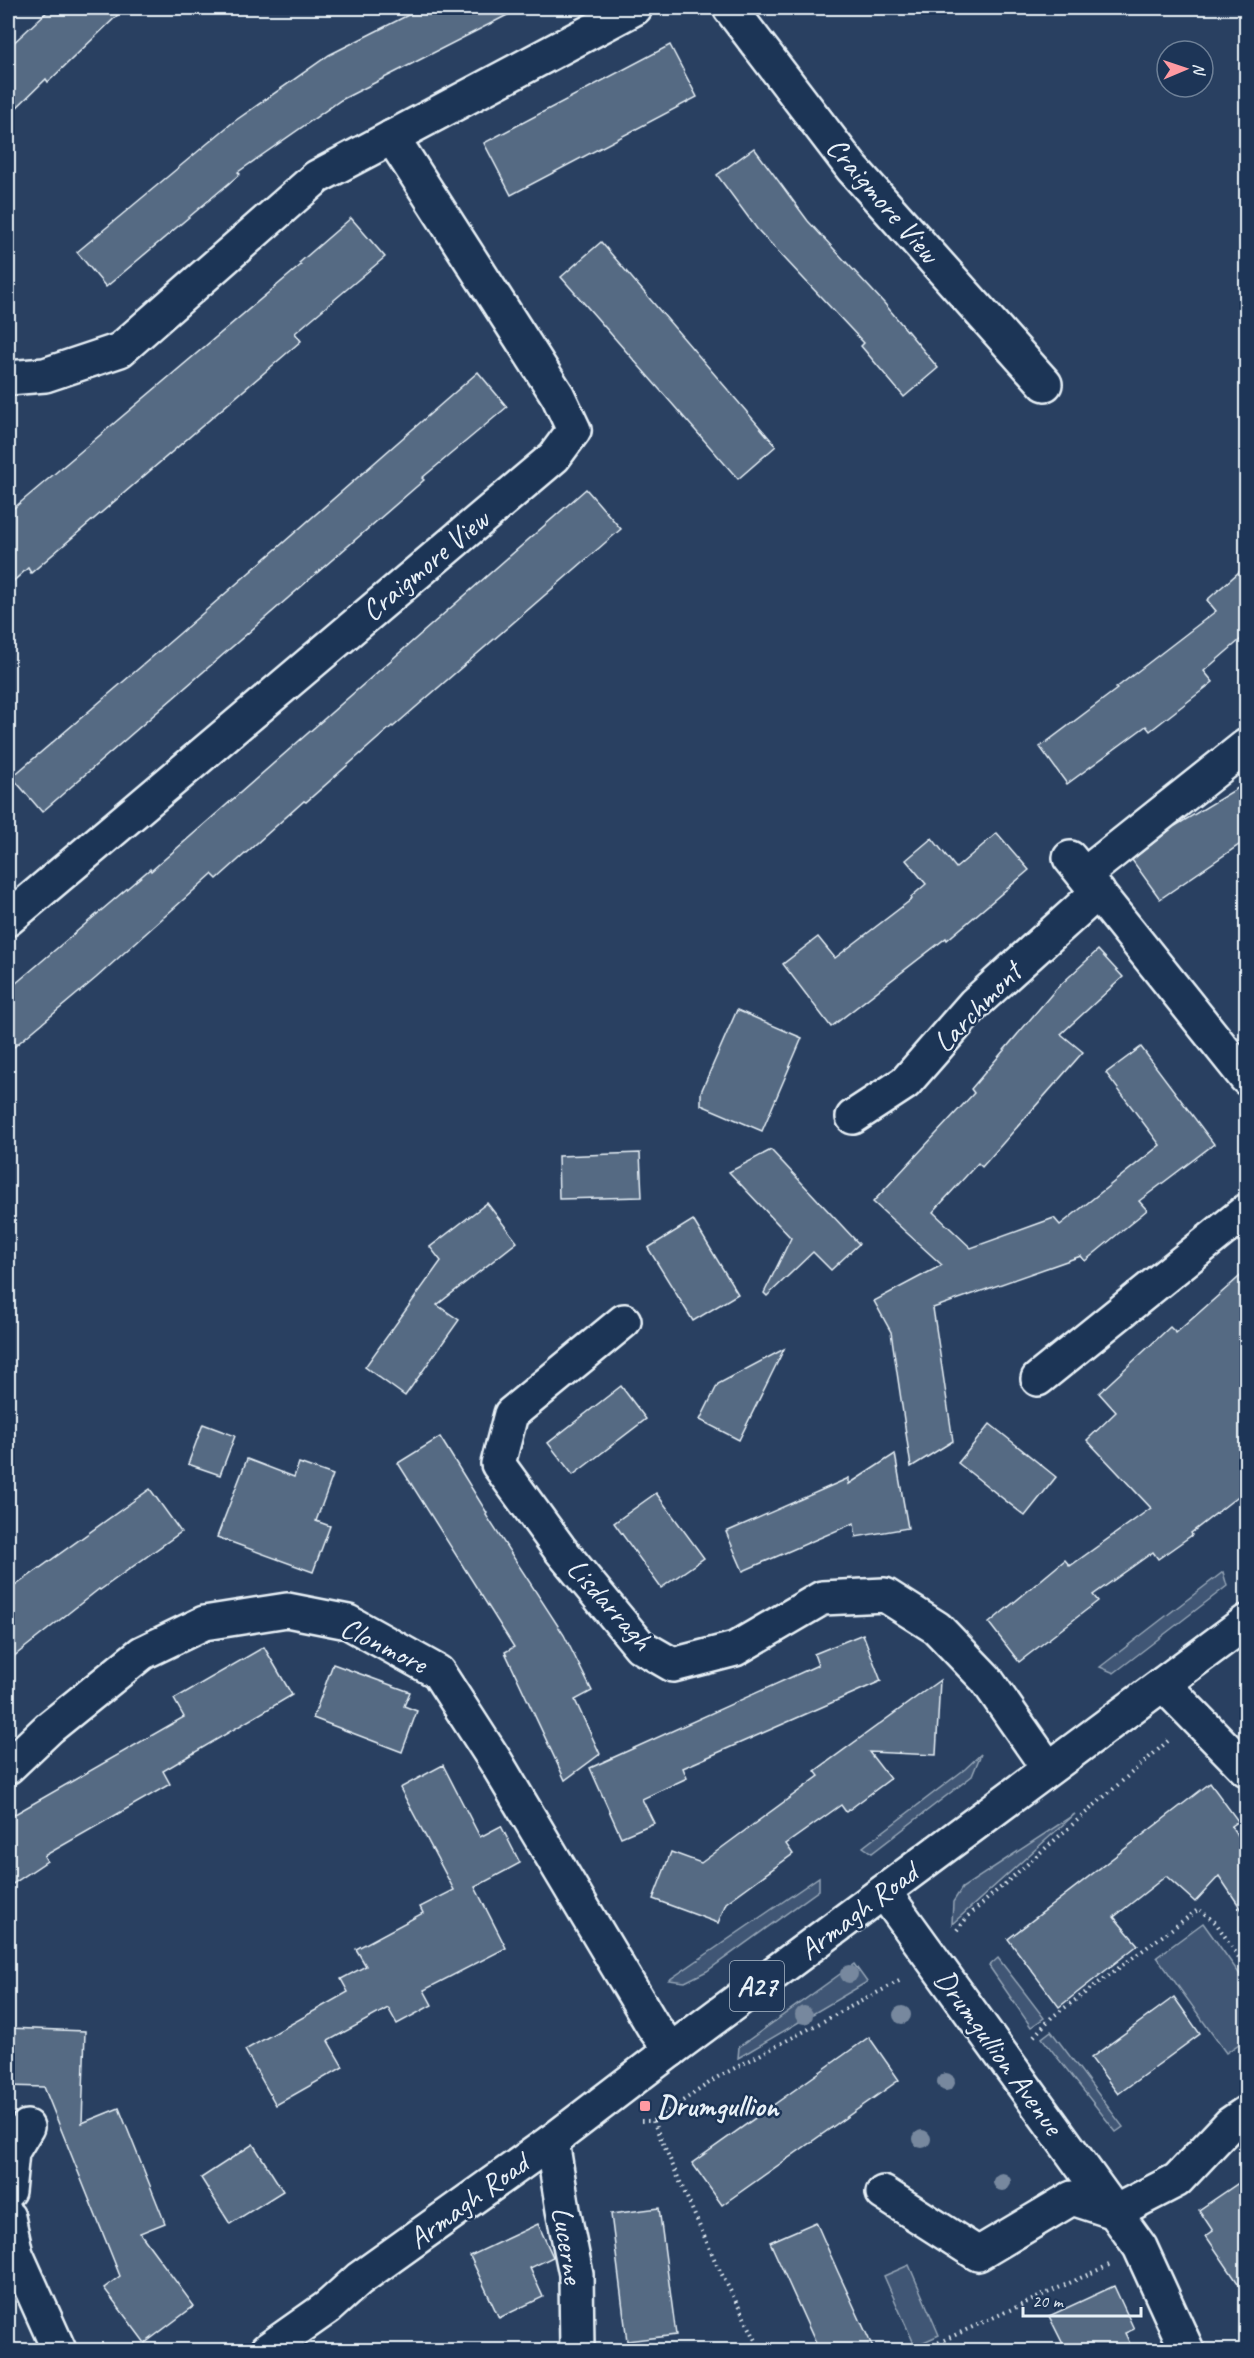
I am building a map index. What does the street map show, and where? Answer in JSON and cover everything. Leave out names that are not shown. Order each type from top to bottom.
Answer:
[{"type":"street","points":[[8,378],[45,375],[120,350],[317,177],[635,8]]},
{"type":"street","name":"Craigmore View","points":[[730,8],[852,168],[1046,384]]},
{"type":"street","name":"Craigmore View","points":[[8,919],[554,457],[574,430],[558,396],[392,137]]},
{"type":"street","name":"Larchmont","points":[[853,1117],[905,1083],[1084,875],[1246,747]]},
{"type":"street","points":[[1084,875],[1246,1078]]},
{"type":"street","points":[[1038,1379],[1246,1211]]},
{"type":"street","name":"Lisdarragh","points":[[624,1321],[511,1414],[498,1464],[560,1548],[640,1646],[673,1665],[735,1649],[822,1598],[885,1595],[937,1628],[986,1679],[1048,1768]]},
{"type":"street","name":"Clonmore","points":[[8,1767],[49,1728],[142,1653],[204,1623],[287,1610],[348,1622],[438,1672],[496,1762],[653,2026],[671,2050]]},
{"type":"street","name":"Armagh Road","points":[[267,2350],[328,2307],[359,2279],[552,2141],[1246,1622]]},
{"type":"street","points":[[1163,1684],[1246,1768]]},
{"type":"street","name":"Drumgullion Avenue","points":[[884,1892],[1140,2247],[1187,2350]]},
{"type":"street","points":[[883,2193],[978,2254],[1072,2198],[1115,2212],[1177,2180],[1230,2124],[1246,2113]]},
{"type":"street","points":[[8,2191],[12,2152],[27,2127]]},
{"type":"street","name":"Lucerne","points":[[552,2141],[576,2274],[577,2350]]},
{"type":"street","points":[[8,2217],[16,2254],[59,2350]]},
{"type":"path","points":[[632,2121],[653,2121],[718,2077],[934,1961],[969,1915],[1094,1804],[1197,1717]]},
{"type":"path","points":[[1032,2039],[1052,2017],[1199,1909],[1216,1923],[1246,1968]]},
{"type":"path","points":[[653,2121],[716,2264],[761,2350]]},
{"type":"path","points":[[922,2350],[1123,2259],[1140,2247]]},
{"type":"shaded area","points":[[1223,1572],[1227,1586],[1114,1673],[1100,1667]]},
{"type":"shaded area","points":[[981,1754],[972,1776],[872,1853],[863,1847],[965,1769]]},
{"type":"shaded area","points":[[1075,1814],[952,1924],[953,1902],[962,1888]]},
{"type":"shaded area","points":[[819,1877],[819,1890],[707,1971],[685,1982],[669,1980]]},
{"type":"shaded area","points":[[1203,1923],[1246,1983],[1246,2039],[1226,2053],[1157,1957]]},
{"type":"shaded area","points":[[998,1958],[1044,2018],[1031,2027],[989,1966]]},
{"type":"shaded area","points":[[854,1964],[867,1982],[738,2058],[739,2047]]},
{"type":"shaded area","points":[[1051,2031],[1123,2127],[1116,2132],[1042,2038]]},
{"type":"shaded area","points":[[909,2265],[939,2335],[915,2346],[884,2276]]},
{"type":"building","points":[[51,8],[125,8],[48,82],[46,79],[8,116],[8,48]]},
{"type":"building","points":[[422,8],[521,8],[341,100],[238,172],[240,174],[106,287],[77,252],[232,123],[329,55]]},
{"type":"building","points":[[670,45],[697,97],[511,195],[484,143]]},
{"type":"building","points":[[754,148],[808,221],[884,303],[938,368],[904,397],[861,346],[864,343],[757,229],[717,175]]},
{"type":"building","points":[[351,218],[385,257],[295,333],[301,341],[31,573],[28,568],[8,586],[8,513],[301,265],[299,263]]},
{"type":"building","points":[[601,242],[776,446],[738,479],[561,277]]},
{"type":"building","points":[[478,372],[507,407],[422,478],[424,480],[42,812],[12,777]]},
{"type":"building","points":[[586,489],[621,529],[306,802],[304,801],[217,879],[212,874],[96,978],[8,1052],[8,990],[150,869],[151,871]]},
{"type":"building","points":[[1246,566],[1246,646],[1241,639],[1204,671],[1213,682],[1150,731],[1146,726],[1067,784],[1040,747],[1216,611],[1207,600]]},
{"type":"building","points":[[1246,783],[1246,840],[1160,899],[1132,860],[1175,826]]},
{"type":"building","points":[[997,833],[1029,870],[947,940],[946,938],[831,1027],[783,964],[818,937],[835,958],[912,899],[911,897],[926,884],[906,860],[932,838],[956,868]]},
{"type":"building","points":[[1098,950],[1123,977],[1061,1034],[1083,1052],[982,1167],[978,1163],[933,1212],[971,1248],[1054,1218],[1060,1225],[1160,1145],[1106,1073],[1141,1047],[1214,1144],[1139,1201],[1147,1210],[1085,1261],[1081,1256],[933,1308],[953,1441],[911,1467],[891,1332],[874,1301],[942,1265],[873,1202],[974,1093],[971,1089],[1056,989]]},
{"type":"building","points":[[737,1010],[802,1038],[762,1131],[701,1105],[701,1092]]},
{"type":"building","points":[[771,1150],[859,1244],[831,1270],[813,1252],[767,1296],[764,1293],[791,1238],[729,1172]]},
{"type":"building","points":[[640,1153],[642,1197],[559,1199],[558,1156]]},
{"type":"building","points":[[487,1203],[517,1242],[437,1305],[459,1320],[405,1396],[365,1367],[441,1261],[430,1247]]},
{"type":"building","points":[[693,1220],[738,1294],[693,1321],[648,1248]]},
{"type":"building","points":[[1246,1271],[1246,1490],[1191,1533],[1192,1535],[1158,1559],[1153,1552],[1093,1595],[1098,1601],[1019,1662],[989,1623],[1065,1560],[1070,1566],[1151,1508],[1087,1440],[1116,1412],[1099,1393],[1170,1327],[1176,1333]]},
{"type":"building","points":[[784,1349],[739,1440],[700,1420],[718,1384]]},
{"type":"building","points":[[621,1386],[646,1419],[573,1475],[548,1443]]},
{"type":"building","points":[[203,1424],[235,1436],[220,1475],[188,1464]]},
{"type":"building","points":[[990,1424],[1056,1477],[1025,1516],[958,1463]]},
{"type":"building","points":[[440,1437],[487,1513],[486,1515],[564,1635],[592,1691],[575,1700],[600,1754],[565,1780],[505,1652],[514,1647],[398,1463]]},
{"type":"building","points":[[895,1454],[908,1528],[856,1537],[854,1523],[743,1571],[726,1532],[849,1478],[849,1484]]},
{"type":"building","points":[[247,1459],[294,1477],[299,1463],[333,1475],[316,1521],[330,1526],[313,1572],[217,1537]]},
{"type":"building","points":[[150,1489],[181,1532],[99,1589],[8,1661],[8,1591]]},
{"type":"building","points":[[656,1493],[704,1558],[661,1588],[614,1523]]},
{"type":"building","points":[[863,1634],[881,1681],[683,1768],[687,1778],[642,1799],[654,1823],[621,1837],[590,1768],[818,1665],[814,1654]]},
{"type":"building","points":[[264,1647],[292,1695],[163,1771],[170,1784],[44,1856],[47,1861],[8,1887],[8,1818],[184,1717],[174,1699]]},
{"type":"building","points":[[333,1664],[410,1692],[404,1706],[417,1711],[402,1752],[313,1718]]},
{"type":"building","points":[[940,1680],[936,1755],[869,1752],[890,1779],[846,1812],[841,1805],[786,1844],[793,1854],[726,1903],[718,1923],[653,1899],[671,1852],[701,1863],[819,1776],[815,1771]]},
{"type":"building","points":[[443,1765],[480,1837],[501,1826],[520,1863],[475,1887],[506,1948],[424,1990],[432,2005],[397,2024],[388,2008],[328,2041],[343,2067],[276,2105],[245,2050],[348,1992],[341,1979],[366,1966],[356,1949],[423,1913],[420,1907],[454,1890],[400,1788]]},
{"type":"building","points":[[1210,1783],[1238,1821],[1231,1826],[1246,1848],[1246,1916],[1219,1876],[1195,1902],[1166,1876],[1114,1917],[1138,1945],[1059,2007],[1008,1939]]},
{"type":"building","points":[[1174,1997],[1200,2034],[1118,2094],[1091,2058]]},
{"type":"building","points":[[8,2028],[85,2031],[82,2123],[119,2108],[165,2223],[140,2233],[194,2306],[145,2343],[104,2288],[120,2276],[44,2087],[8,2086]]},
{"type":"building","points":[[869,2037],[899,2080],[722,2205],[692,2163]]},
{"type":"building","points":[[253,2144],[283,2191],[230,2224],[201,2178]]},
{"type":"building","points":[[1246,2178],[1246,2295],[1206,2236],[1213,2231],[1199,2210]]},
{"type":"building","points":[[659,2208],[676,2335],[627,2341],[611,2214]]},
{"type":"building","points":[[816,2222],[874,2350],[819,2350],[770,2242]]},
{"type":"building","points":[[538,2224],[553,2257],[530,2268],[543,2297],[499,2318],[470,2256]]},
{"type":"building","points":[[1114,2286],[1134,2329],[1125,2333],[1133,2350],[1066,2350],[1049,2316]]},
{"type":"place","name":"Drumgullion","points":[[645,2106]]}]
